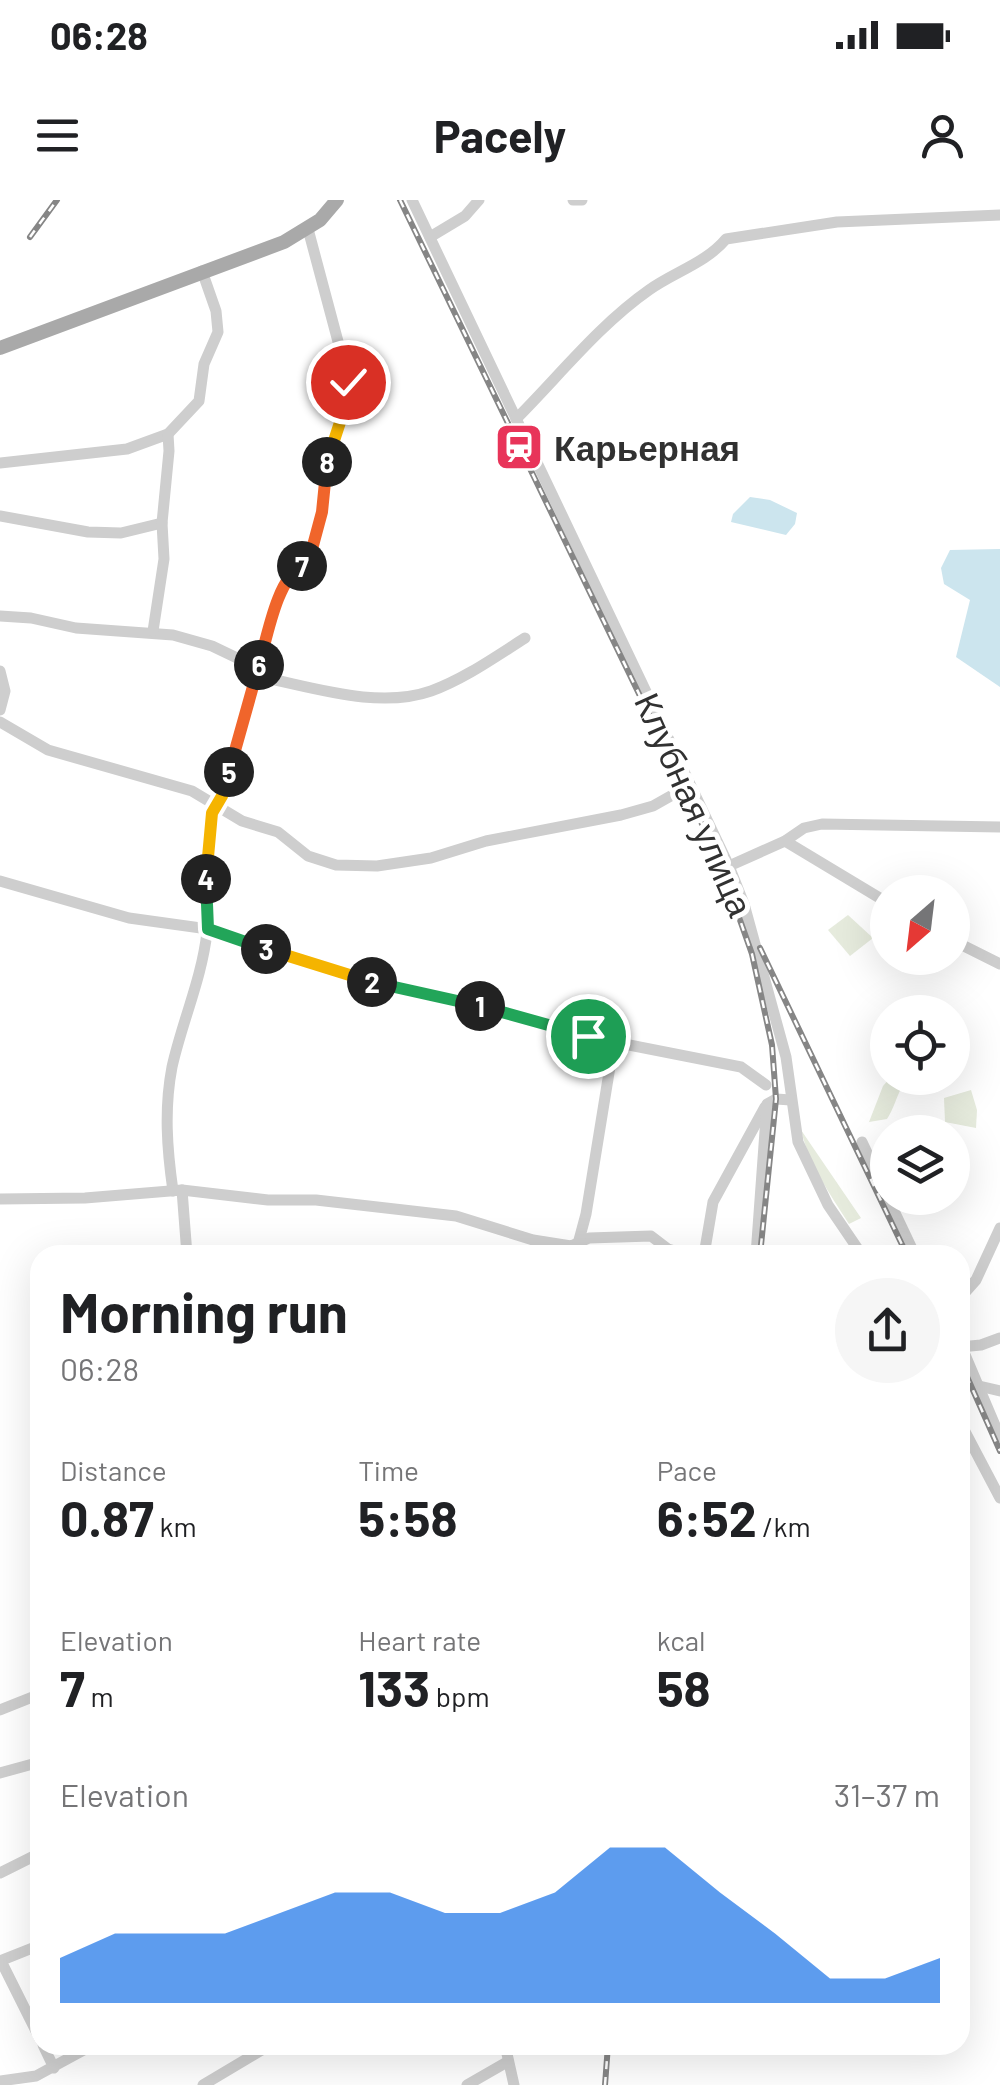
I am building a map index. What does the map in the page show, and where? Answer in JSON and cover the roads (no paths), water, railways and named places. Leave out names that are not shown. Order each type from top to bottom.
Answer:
[{"type":"main road","points":[[0,348],[284,242],[308,228],[337,200]]},
{"type":"street","name":"Клубная улица","points":[[412,200],[729,866],[744,904],[786,1056],[798,1142],[828,1206],[855,1245]]},
{"type":"street","points":[[430,237],[465,216],[479,200]]},
{"type":"street","points":[[573,200],[582,200]]},
{"type":"street","points":[[516,419],[648,290],[717,250],[726,240],[837,222],[1000,215]]},
{"type":"street","points":[[185,1245],[165,1127],[172,1069],[208,929],[206,855],[212,813],[226,781],[278,599],[291,572],[308,564],[322,512],[328,455],[348,398],[340,348],[308,228]]},
{"type":"street","points":[[0,463],[127,449],[168,434],[199,400],[204,364],[218,332],[216,311],[202,271]]},
{"type":"street","points":[[153,631],[164,559],[162,522],[168,434]]},
{"type":"street","points":[[0,516],[88,532],[121,533],[162,522]]},
{"type":"street","points":[[0,616],[76,628],[153,631],[212,646],[257,672],[386,698],[432,691],[525,638]]},
{"type":"street","points":[[0,671],[6,691],[0,710]]},
{"type":"street","points":[[0,722],[48,750],[192,791],[242,820],[278,832],[320,862],[377,866],[430,858],[486,841],[653,806],[676,793]]},
{"type":"street","points":[[729,866],[785,841],[804,828],[822,824],[1000,827]]},
{"type":"street","points":[[785,841],[870,892]]},
{"type":"street","points":[[0,880],[129,918],[208,929],[407,992],[514,1013],[614,1042],[741,1067],[766,1085]]},
{"type":"street","points":[[970,949],[1000,964]]},
{"type":"street","points":[[578,1245],[614,1042]]},
{"type":"street","points":[[706,1245],[713,1202],[767,1104],[776,1099],[791,1100]]},
{"type":"street","points":[[757,1245],[767,1104]]},
{"type":"street","points":[[862,1142],[870,1159]]},
{"type":"street","points":[[0,1199],[177,1191],[268,1200],[316,1200],[456,1216],[533,1240],[565,1245]]},
{"type":"street","points":[[896,1215],[910,1245]]},
{"type":"street","points":[[970,1287],[1000,1228]]},
{"type":"street","points":[[573,1245],[589,1238],[651,1236],[664,1245]]},
{"type":"street","points":[[970,1344],[1000,1338]]},
{"type":"street","points":[[970,1366],[1000,1437]]},
{"type":"street","points":[[979,1386],[1000,1391]]},
{"type":"street","points":[[970,1441],[1000,1498]]},
{"type":"street","points":[[0,1710],[30,1698]]},
{"type":"street","points":[[0,1774],[30,1765]]},
{"type":"street","points":[[0,1874],[30,1858]]},
{"type":"street","points":[[30,1949],[0,1961],[30,2020]]},
{"type":"street","points":[[48,2055],[54,2068]]},
{"type":"street","points":[[0,2081],[36,2076],[76,2055]]},
{"type":"street","points":[[203,2085],[248,2055]]},
{"type":"street","points":[[506,2055],[514,2085]]},
{"type":"street","points":[[467,2085],[507,2062]]},
{"type":"water","points":[[750,497],[770,500],[797,513],[795,524],[786,535],[731,522],[733,514]]},
{"type":"water","points":[[1000,549],[1000,687],[956,657],[970,600],[944,584],[941,568],[950,550]]},
{"type":"railway","points":[[30,237],[57,200]]},
{"type":"railway","points":[[400,200],[717,855],[752,954],[772,1045],[776,1099],[761,1245]]},
{"type":"railway","points":[[760,948],[902,1245]]},
{"type":"railway","points":[[970,1384],[1000,1451]]},
{"type":"railway","points":[[605,2085],[607,2055]]},
{"type":"place","name":"Карьерная","points":[[519,447]]}]
